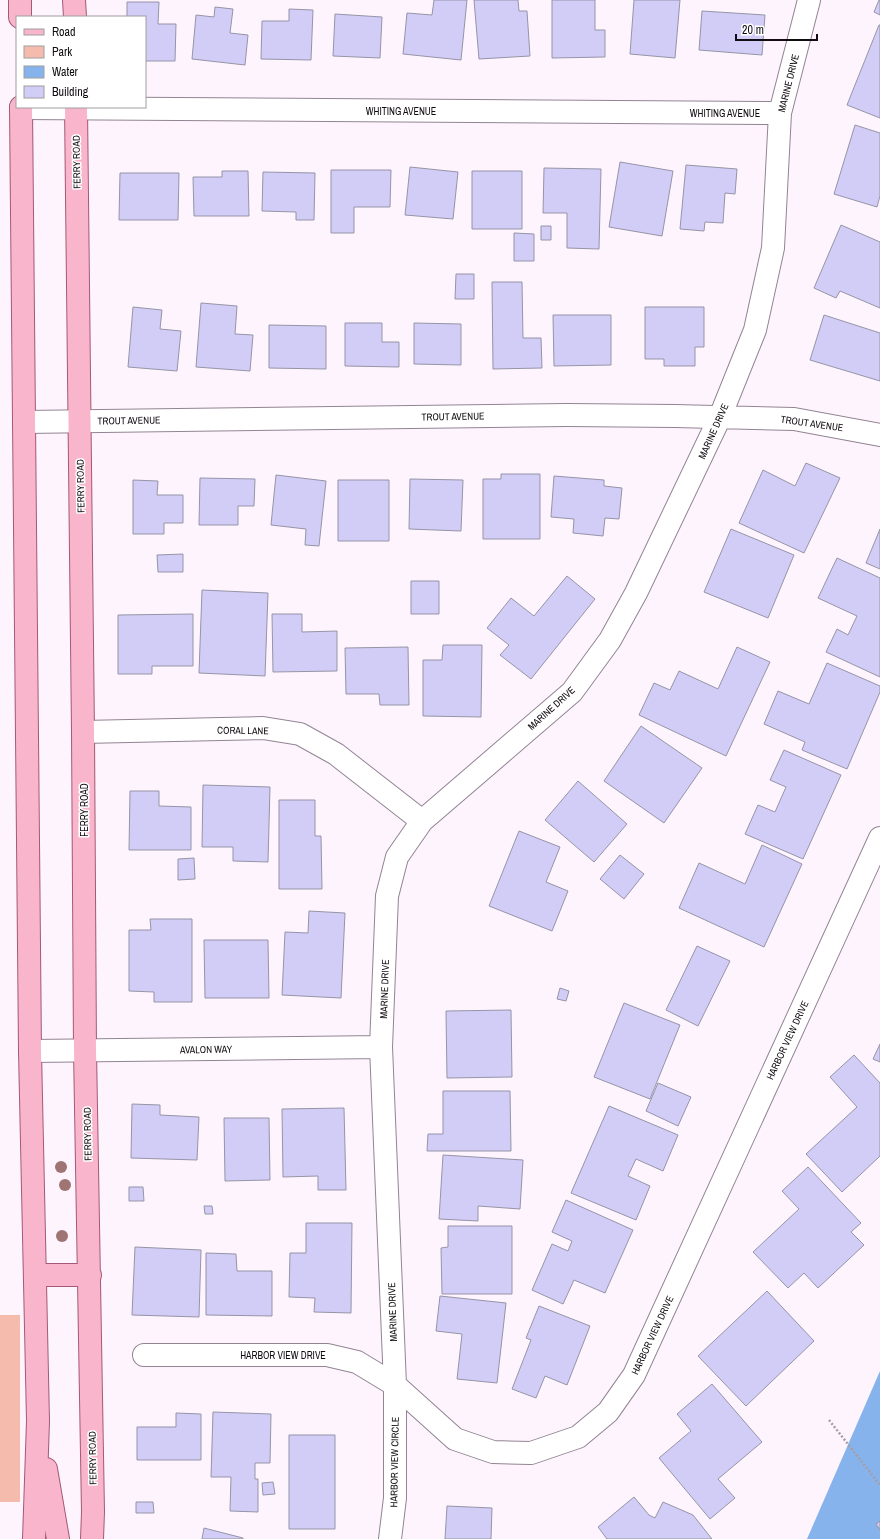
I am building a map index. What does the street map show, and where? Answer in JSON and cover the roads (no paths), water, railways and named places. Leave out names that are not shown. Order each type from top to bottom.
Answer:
[{"type":"main road","points":[[20,0],[20,16]]},
{"type":"main road","points":[[74,0],[75,16]]},
{"type":"main road","points":[[21,108],[30,1050],[38,1421],[34,1539]]},
{"type":"main road","name":"FERRY ROAD","points":[[76,108],[85,1050],[93,1512]]},
{"type":"main road","points":[[35,1275],[90,1274]]},
{"type":"main road","points":[[38,1421],[58,1539]]},
{"type":"main road","points":[[92,1539],[93,1512]]},
{"type":"main road","points":[[93,1512],[100,1539]]},
{"type":"street","name":"MARINE DRIVE","points":[[395,1386],[382,1047],[387,896],[397,857],[422,821],[572,692],[610,640],[636,593],[720,417],[755,330],[773,248],[780,113],[809,0]]},
{"type":"street","name":"WHITING AVENUE","points":[[21,108],[780,113]]},
{"type":"street","name":"TROUT AVENUE","points":[[24,422],[566,415],[720,417],[794,419],[880,434]]},
{"type":"street","name":"CORAL LANE","points":[[83,732],[263,728],[300,734],[336,754],[422,821]]},
{"type":"street","name":"HARBOR VIEW DRIVE","points":[[144,1355],[328,1355],[357,1362],[395,1386],[455,1439],[493,1452],[531,1453],[578,1436],[608,1412],[634,1375],[880,838]]},
{"type":"street","name":"AVALON WAY","points":[[30,1050],[382,1047]]},
{"type":"street","name":"HARBOR VIEW CIRCLE","points":[[390,1539],[395,1498],[395,1386]]},
{"type":"water","points":[[880,1371],[880,1539],[807,1539]]}]
